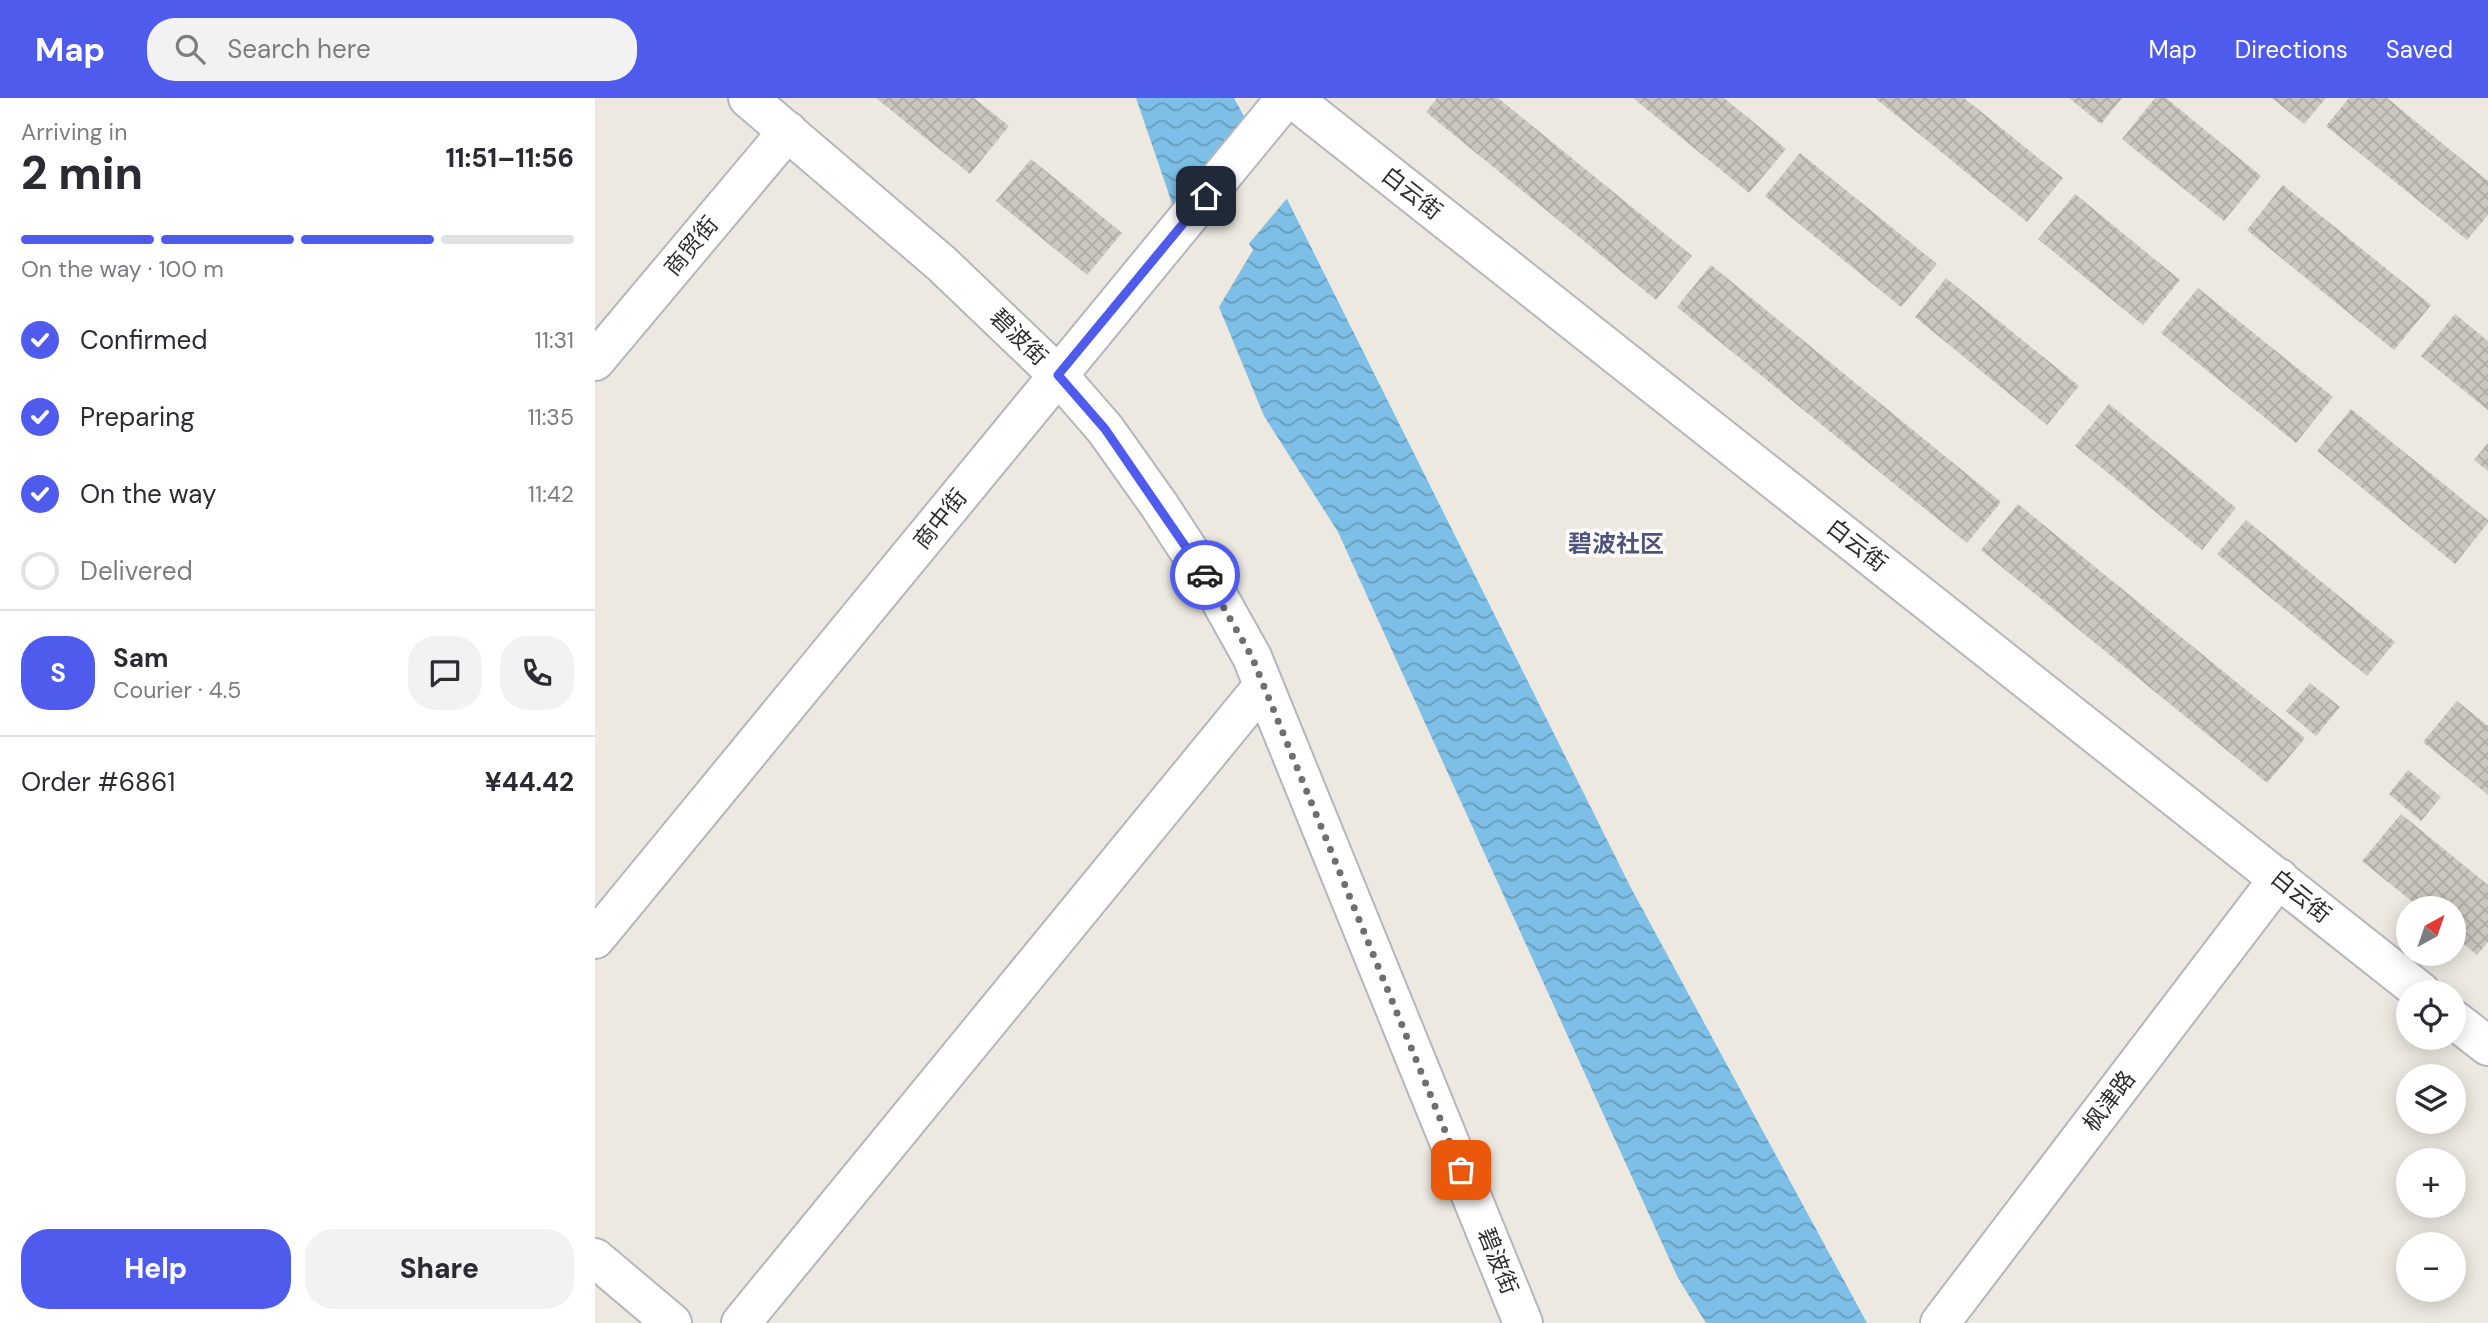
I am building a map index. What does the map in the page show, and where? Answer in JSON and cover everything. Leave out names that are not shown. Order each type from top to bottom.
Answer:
[{"type":"street","name":"碧波街","points":[[748,98],[942,264],[1058,375],[1105,429],[1214,589],[1252,657],[1523,1323]]},
{"type":"street","name":"商中街","points":[[595,939],[1282,105]]},
{"type":"street","name":"白云街","points":[[1282,105],[2279,878],[2406,980]]},
{"type":"street","name":"商贸街","points":[[595,362],[787,131]]},
{"type":"street","points":[[741,1323],[1263,686]]},
{"type":"street","name":"枫津路","points":[[1940,1323],[2279,878]]},
{"type":"street","points":[[2466,1028],[2488,1046]]},
{"type":"street","points":[[595,1258],[672,1323]]},
{"type":"water","points":[[1136,98],[1234,98],[1261,147],[1631,888],[1867,1323],[1706,1323],[1678,1278],[1338,532],[1264,416],[1219,307],[1253,250],[1206,175],[1174,209]]},
{"type":"pier","points":[[1264,145],[1289,196],[1247,246],[1208,178]]},
{"type":"building","points":[[876,98],[974,98],[1009,126],[970,174]]},
{"type":"building","points":[[1437,98],[1498,98],[1692,256],[1656,300],[1426,112]]},
{"type":"building","points":[[1633,98],[1724,98],[1786,149],[1749,193]]},
{"type":"building","points":[[1875,98],[1964,98],[2063,178],[2027,222]]},
{"type":"building","points":[[2069,98],[2122,98],[2101,124]]},
{"type":"building","points":[[2155,98],[2166,98],[2261,176],[2224,221],[2122,139]]},
{"type":"building","points":[[2272,98],[2326,98],[2304,124]]},
{"type":"building","points":[[2349,98],[2387,98],[2488,181],[2488,215],[2467,240],[2326,126]]},
{"type":"building","points":[[1800,153],[1937,264],[1901,307],[1765,196]]},
{"type":"building","points":[[1031,159],[1122,233],[1087,275],[996,201]]},
{"type":"building","points":[[2283,185],[2431,305],[2394,350],[2247,230]]},
{"type":"building","points":[[2075,194],[2180,280],[2143,325],[2038,239]]},
{"type":"building","points":[[1711,265],[2001,502],[1967,543],[1677,307]]},
{"type":"building","points":[[1946,278],[2079,386],[2047,425],[1915,317]]},
{"type":"building","points":[[2198,288],[2333,397],[2296,443],[2161,333]]},
{"type":"building","points":[[2455,314],[2488,341],[2488,410],[2421,356]]},
{"type":"building","points":[[2109,404],[2236,508],[2202,550],[2075,446]]},
{"type":"building","points":[[2351,409],[2488,520],[2455,564],[2317,451]]},
{"type":"building","points":[[2488,443],[2488,471],[2474,460]]},
{"type":"building","points":[[2018,504],[2305,738],[2267,783],[1981,550]]},
{"type":"building","points":[[2246,520],[2395,642],[2367,676],[2217,554]]},
{"type":"building","points":[[2310,683],[2340,707],[2316,736],[2286,711]]},
{"type":"building","points":[[2457,701],[2488,726],[2488,795],[2423,742]]},
{"type":"building","points":[[2408,770],[2441,797],[2421,821],[2389,794]]},
{"type":"building","points":[[2401,814],[2488,885],[2488,942],[2477,955],[2466,946],[2466,896],[2405,896],[2362,861]]},
{"type":"way so far","points":[[1205,575],[1252,657],[1461,1170]]},
{"type":"district","name":"碧波社区","points":[[1616,544]]},
{"type":"route","points":[[1205,575],[1105,429],[1058,375],[1206,196]]}]
